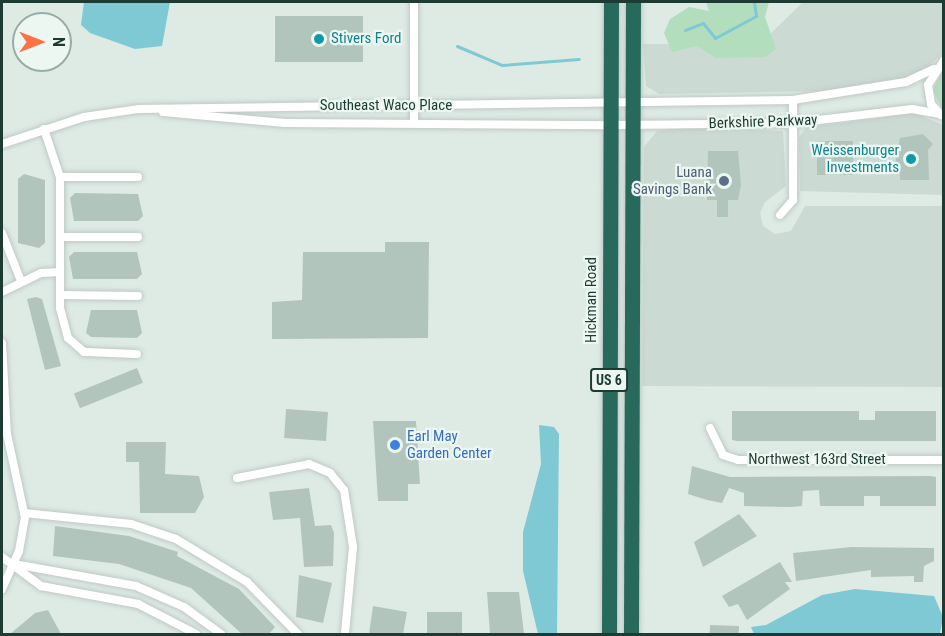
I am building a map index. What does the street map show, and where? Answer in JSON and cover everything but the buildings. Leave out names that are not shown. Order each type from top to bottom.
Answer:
[{"type":"highway","name":"Hickman Road","points":[[611,2],[611,105],[622,125],[631,634]]},
{"type":"highway","name":"Hickman Road","points":[[609,634],[622,125],[633,104],[633,2]]},
{"type":"street","points":[[414,2],[414,122]]},
{"type":"street","name":"Berkshire Parkway","points":[[633,104],[793,100],[906,82],[934,69],[944,60]]},
{"type":"street","points":[[934,69],[929,97],[941,116]]},
{"type":"street","points":[[780,215],[793,200],[793,100]]},
{"type":"street","name":"Southeast Waco Place","points":[[2,144],[44,129],[139,109],[633,104]]},
{"type":"street","name":"Southeast Waco Place","points":[[139,109],[285,123],[622,125]]},
{"type":"street","name":"Berkshire Parkway","points":[[622,125],[793,123],[912,109],[941,116]]},
{"type":"street","points":[[44,129],[60,177],[60,295],[65,330],[77,348],[137,354]]},
{"type":"street","points":[[60,177],[138,177]]},
{"type":"street","points":[[2,233],[21,280]]},
{"type":"street","points":[[60,237],[138,237]]},
{"type":"street","points":[[2,292],[21,280],[60,272]]},
{"type":"street","points":[[60,295],[138,296]]},
{"type":"street","points":[[2,343],[7,434],[24,513],[14,564],[2,589]]},
{"type":"street","name":"Northwest 163rd Street","points":[[710,428],[723,454],[738,460],[944,460]]},
{"type":"street","points":[[237,478],[309,464],[330,473],[344,490],[353,547],[345,634]]},
{"type":"street","points":[[24,513],[131,524],[176,539],[248,582],[298,634]]},
{"type":"street","points":[[2,557],[41,586],[138,604],[196,634]]},
{"type":"street","points":[[14,564],[136,586],[184,607],[221,634]]},
{"type":"shaded area","points":[[803,2],[943,2],[943,53],[922,72],[898,81],[821,91],[659,94],[646,86],[643,44],[760,44]]},
{"type":"shaded area","points":[[914,113],[943,125],[943,195],[800,191],[799,138],[805,128]]},
{"type":"shaded area","points":[[688,127],[783,131],[786,186],[765,202],[760,213],[763,226],[775,234],[791,231],[805,206],[943,206],[943,387],[642,386],[644,147],[657,131]]},
{"type":"green space","points":[[706,2],[769,2],[765,17],[776,49],[765,57],[716,58],[697,46],[672,52],[664,33],[670,19],[689,7],[709,11]]},
{"type":"green space","points":[[943,66],[943,111],[933,91]]},
{"type":"water","points":[[84,2],[170,2],[162,46],[135,49],[90,33],[81,25]]},
{"type":"water","points":[[539,425],[554,427],[559,434],[557,634],[538,634],[523,571],[523,532],[541,464]]},
{"type":"water","points":[[855,589],[934,596],[943,617],[940,634],[754,634],[751,627],[766,625],[822,595]]},
{"type":"waterway","points":[[685,30],[703,23],[715,38],[756,16],[754,2]]},
{"type":"waterway","points":[[457,46],[502,65],[579,59]]},
{"type":"place","name":"Stivers Ford","points":[[319,39]]},
{"type":"place","name":"Weissenburger Investments","points":[[911,159]]},
{"type":"place","name":"Luana Savings Bank","points":[[724,181]]},
{"type":"place","name":"Earl May Garden Center","points":[[395,445]]}]
